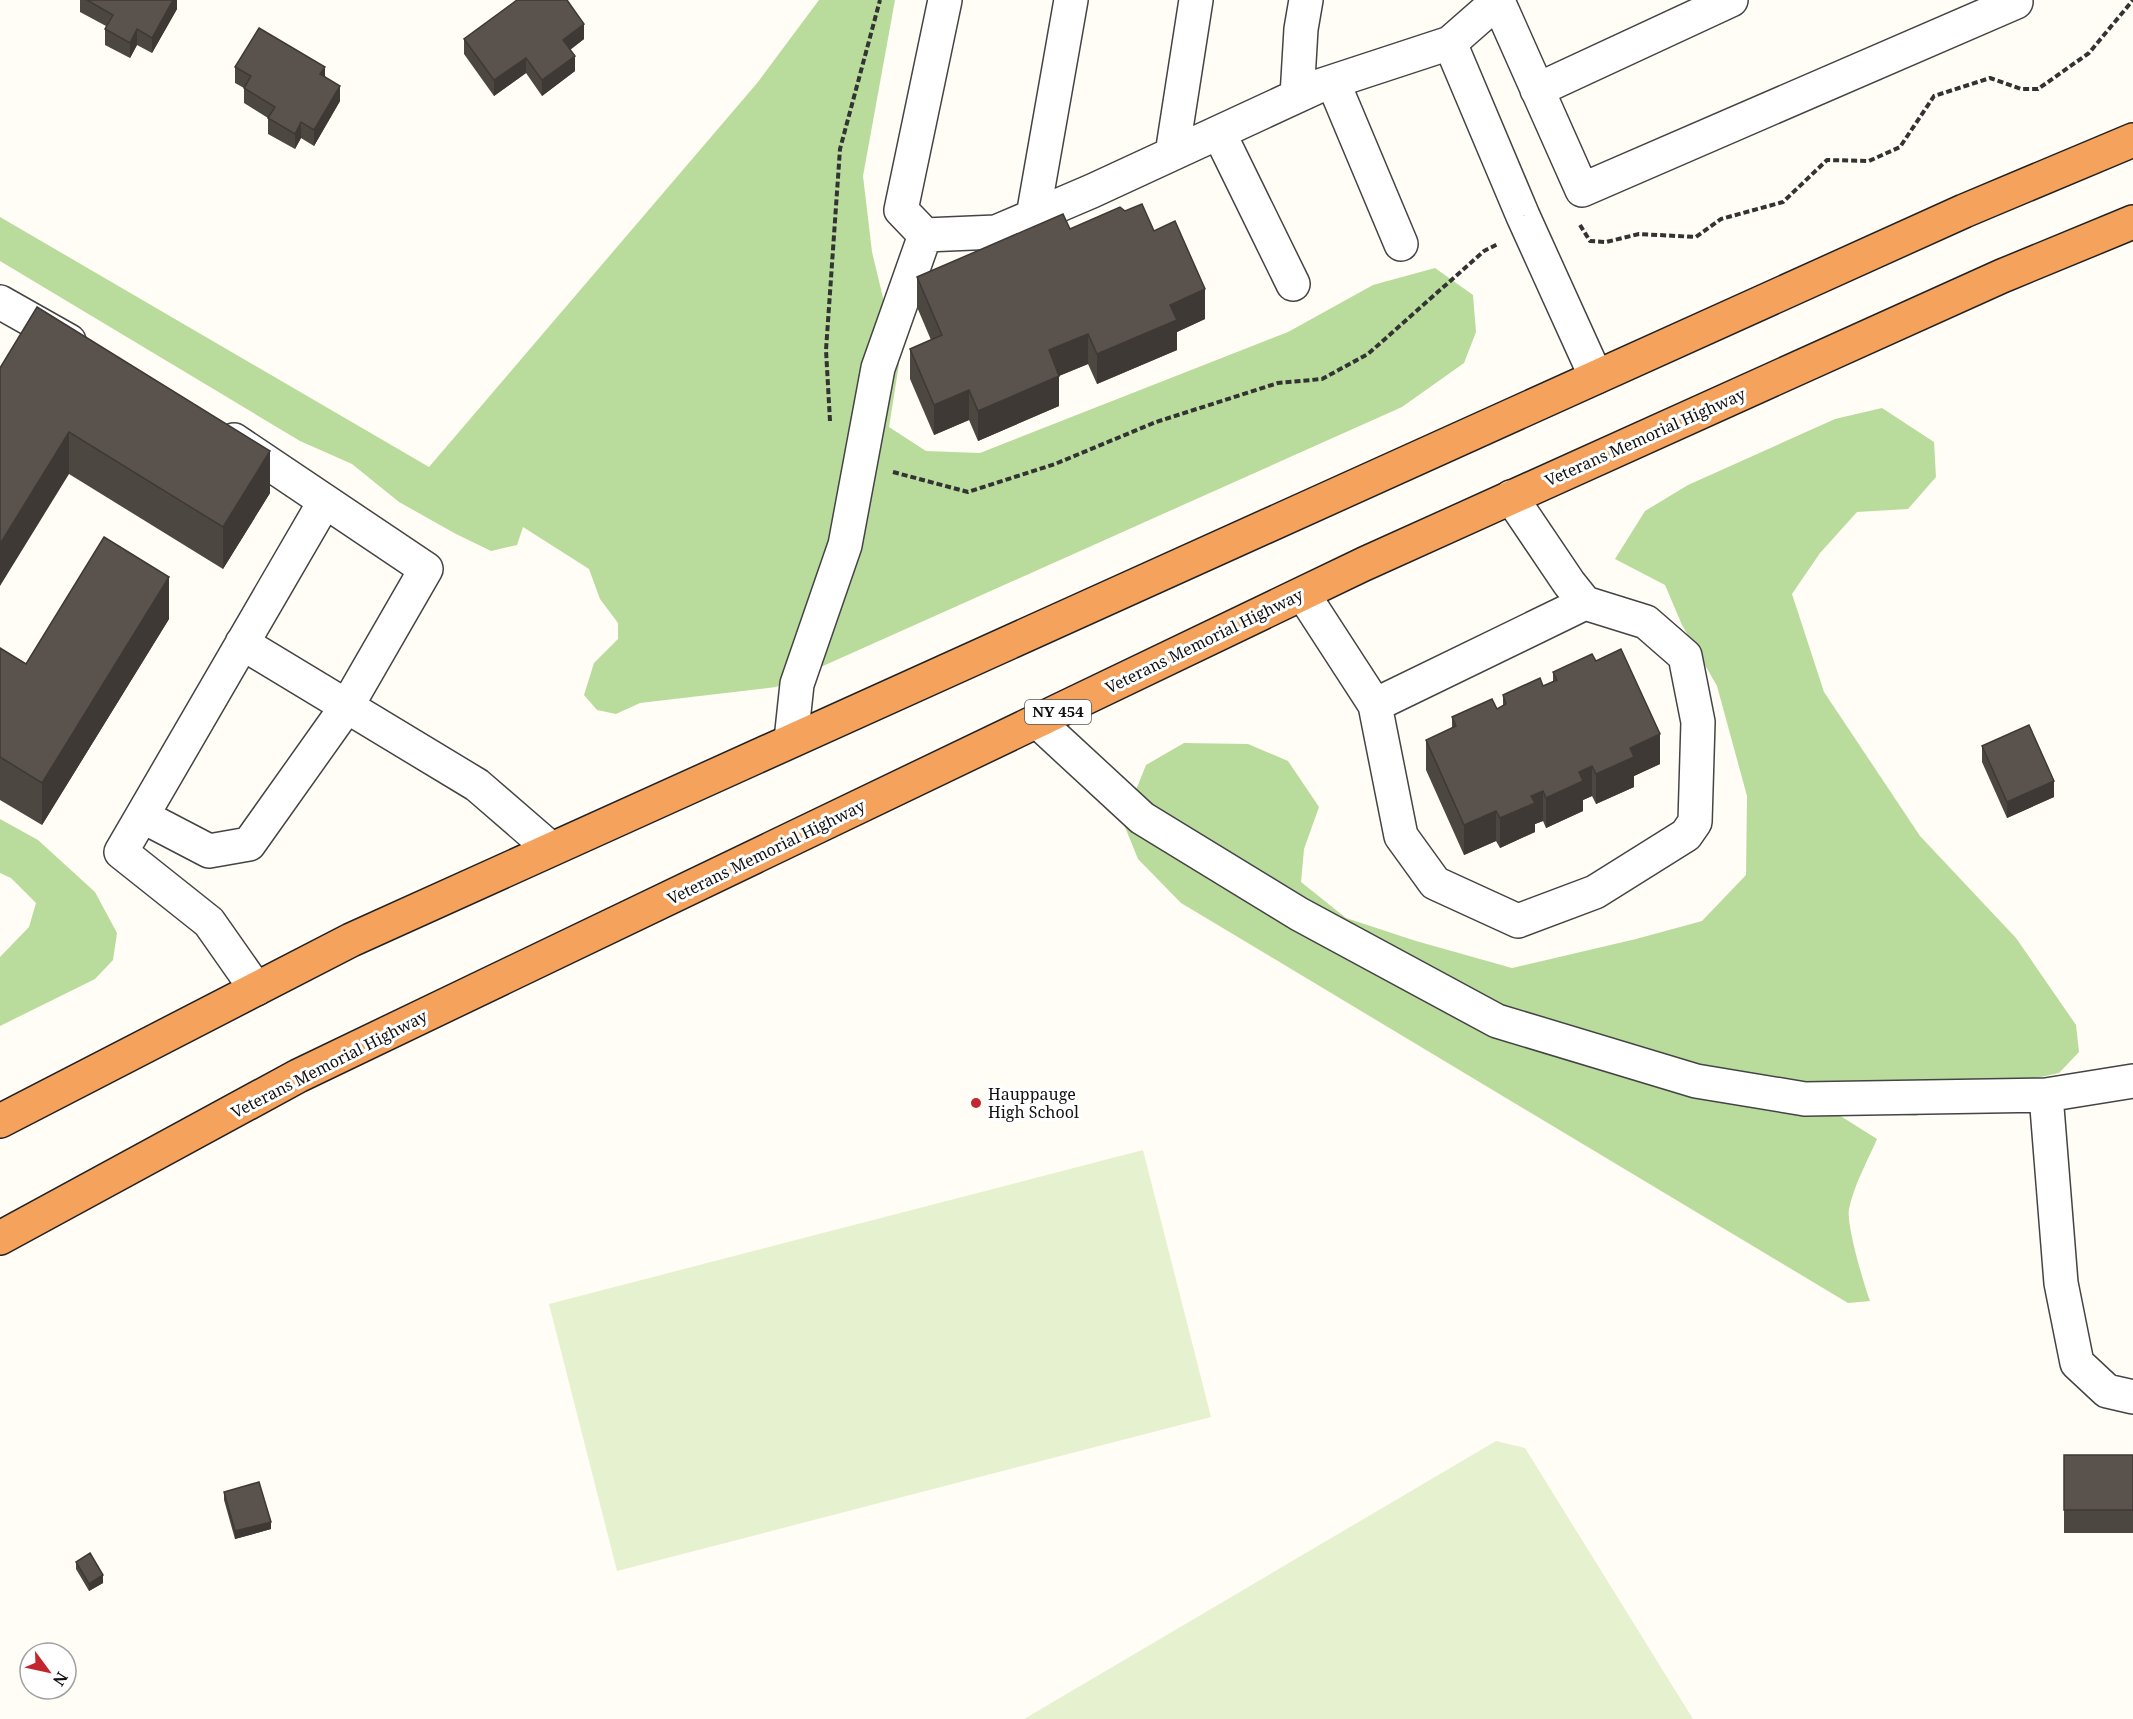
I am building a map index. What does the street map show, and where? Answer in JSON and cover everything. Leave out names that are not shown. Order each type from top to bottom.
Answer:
[{"type":"highway","points":[[0,1121],[351,940],[1964,211],[2133,140]]},
{"type":"highway","name":"Veterans Memorial Highway","points":[[0,1238],[298,1076],[1364,564],[2002,276],[2133,222]]},
{"type":"lane","points":[[945,0],[901,210],[925,235],[996,232],[1297,96],[1450,43],[1499,1],[1582,190],[2005,7],[2016,2],[2015,0]]},
{"type":"lane","points":[[1033,216],[1071,0]]},
{"type":"lane","points":[[1172,154],[1196,0]]},
{"type":"lane","points":[[1297,96],[1301,29],[1306,0]]},
{"type":"lane","points":[[1538,90],[1731,0]]},
{"type":"lane","points":[[1450,43],[1523,216],[1596,377]]},
{"type":"lane","points":[[1333,82],[1401,244]]},
{"type":"lane","points":[[1219,133],[1293,284]]},
{"type":"lane","points":[[791,740],[797,684],[845,546],[878,368],[925,235]]},
{"type":"lane","points":[[0,302],[92,353]]},
{"type":"lane","points":[[142,816],[209,851],[249,844],[347,706],[426,569],[210,423]]},
{"type":"lane","points":[[1303,594],[1374,705],[1401,836],[1435,883],[1518,921],[1595,892],[1686,835],[1695,822],[1698,722],[1685,656],[1646,622],[1585,603],[1511,497]]},
{"type":"lane","points":[[256,988],[209,922],[121,852],[325,501]]},
{"type":"lane","points":[[1374,705],[1585,603]]},
{"type":"lane","points":[[242,643],[477,785],[551,849]]},
{"type":"lane","points":[[1037,722],[1142,818],[1299,914],[1497,1021],[1696,1081],[1804,1099],[2046,1095],[2133,1081]]},
{"type":"lane","points":[[2046,1095],[2061,1283],[2077,1363],[2107,1391],[2133,1397]]},
{"type":"path","points":[[830,431],[826,350],[840,149],[880,0]]},
{"type":"path","points":[[1574,216],[1590,241],[1606,242],[1639,234],[1696,237],[1721,219],[1783,202],[1827,160],[1869,161],[1900,147],[1934,96],[1990,78],[2021,89],[2038,89],[2089,53],[2133,0]]},
{"type":"path","points":[[892,472],[968,492],[1055,465],[1156,422],[1278,383],[1322,379],[1368,354],[1484,251]]},
{"type":"green space","points":[[819,0],[895,0],[863,176],[872,252],[899,364],[889,427],[926,451],[980,453],[1288,332],[1373,285],[1435,268],[1473,295],[1476,332],[1464,363],[1402,407],[776,687],[640,703],[616,714],[597,710],[584,695],[594,663],[618,639],[618,623],[600,599],[589,569],[523,527],[517,545],[491,551],[456,534],[399,502],[352,464],[300,441],[0,261],[0,217],[429,467],[758,82]]},
{"type":"green space","points":[[1882,408],[1934,442],[1936,477],[1908,509],[1857,512],[1820,553],[1792,594],[1824,692],[1920,836],[2016,938],[2076,1025],[2079,1052],[2059,1073],[2023,1081],[1981,1086],[1916,1116],[1831,1110],[1877,1139],[1857,1182],[1849,1209],[1853,1240],[1870,1301],[1848,1303],[1181,903],[1138,859],[1123,822],[1146,765],[1184,743],[1248,744],[1288,761],[1319,807],[1304,849],[1301,882],[1346,918],[1416,941],[1512,968],[1702,921],[1746,875],[1747,796],[1717,686],[1682,625],[1665,585],[1615,559],[1645,511],[1688,485],[1835,419]]},
{"type":"green space","points":[[0,819],[38,840],[95,892],[117,933],[113,960],[95,979],[0,1026],[0,957],[29,927],[36,903],[11,878],[0,873]]},
{"type":"green space","points":[[1143,1150],[1211,1417],[617,1571],[549,1304]]},
{"type":"green space","points":[[1496,1441],[1525,1448],[1693,1719],[1024,1719]]},
{"type":"building","points":[[87,0],[173,0],[152,38],[137,29],[130,43],[105,29],[113,15]]},
{"type":"building","points":[[517,0],[567,0],[584,24],[563,40],[575,56],[542,80],[526,58],[494,80],[464,39]]},
{"type":"building","points":[[259,28],[325,67],[320,74],[340,86],[314,130],[301,122],[295,134],[268,118],[275,107],[244,88],[251,76],[235,67]]},
{"type":"building","points":[[1142,204],[1154,231],[1175,221],[1205,289],[1170,305],[1177,320],[1097,354],[1088,334],[1049,350],[1059,376],[978,411],[969,390],[934,405],[910,349],[942,335],[917,277],[1063,214],[1070,229],[1120,207],[1125,211]]},
{"type":"building","points":[[37,307],[270,451],[223,527],[69,432],[0,544],[0,368]]},
{"type":"building","points":[[104,537],[169,577],[42,783],[0,757],[0,648],[26,664]]},
{"type":"building","points":[[1621,649],[1660,734],[1630,748],[1634,757],[1596,774],[1592,766],[1579,772],[1583,781],[1546,798],[1543,791],[1531,796],[1535,803],[1500,818],[1496,811],[1464,825],[1426,740],[1456,726],[1452,717],[1492,699],[1497,709],[1506,704],[1503,695],[1540,678],[1543,686],[1557,680],[1553,672],[1592,654],[1596,661]]},
{"type":"building","points":[[2029,725],[2054,781],[2007,802],[1982,746]]},
{"type":"building","points":[[2064,1455],[2133,1455],[2133,1510],[2064,1510]]},
{"type":"building","points":[[259,1482],[271,1522],[235,1531],[224,1492]]},
{"type":"building","points":[[90,1553],[103,1575],[89,1584],[76,1562]]},
{"type":"place","name":"Hauppauge High School","points":[[976,1103]]}]
